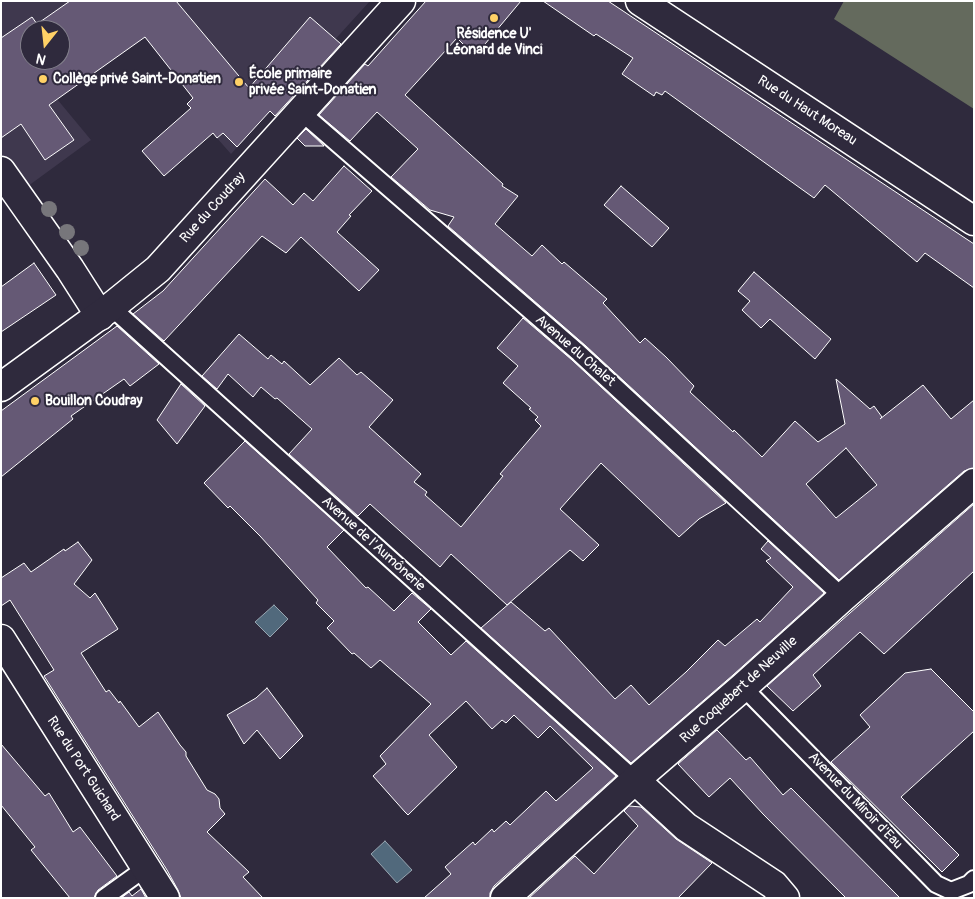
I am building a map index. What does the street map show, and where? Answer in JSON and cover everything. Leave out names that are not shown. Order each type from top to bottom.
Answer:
[{"type":"street","name":"Rue du Coudray","points":[[1,387],[105,312],[158,269],[401,1]]},
{"type":"street","name":"Rue du Haut Moreau","points":[[640,1],[974,221]]},
{"type":"street","points":[[1,171],[70,269],[105,312]]},
{"type":"street","name":"Rue Coquebert de Neuville","points":[[505,898],[635,780],[964,491]]},
{"type":"street","name":"Rue du Port Guichard","points":[[1,639],[165,898]]},
{"type":"street","points":[[635,780],[686,827],[774,885],[786,898]]},
{"type":"lane","name":"Avenue du Chalet","points":[[301,112],[579,353],[843,597]]},
{"type":"lane","name":"Avenue de l'Aumônerie","points":[[105,312],[635,780]]},
{"type":"lane","name":"Avenue du Miroir d'Eau","points":[[743,687],[936,884],[951,891],[969,884],[974,879]]},
{"type":"lane","points":[[104,898],[147,867]]},
{"type":"shaded area","points":[[1,1],[370,1],[231,154],[187,104],[193,98],[144,37],[57,99],[91,140],[24,189],[1,156]]},
{"type":"green space","points":[[844,1],[974,1],[974,109],[834,19]]},
{"type":"water","points":[[274,605],[288,619],[270,637],[255,622]]},
{"type":"water","points":[[385,841],[412,870],[397,883],[371,854]]},
{"type":"building","points":[[70,1],[176,1],[249,88],[310,17],[341,44],[275,116],[270,111],[237,147],[223,133],[217,138],[213,133],[164,176],[142,151],[191,108],[187,104],[193,98],[145,37],[49,105],[74,140],[45,160],[21,124],[1,138],[1,38],[20,25],[20,70],[70,70],[70,20],[43,20]]},
{"type":"building","points":[[426,1],[521,1],[475,56],[457,38],[405,95],[503,184],[502,186],[518,196],[495,224],[532,256],[542,245],[562,264],[564,262],[607,299],[603,303],[640,343],[645,338],[666,357],[694,386],[690,392],[762,457],[795,421],[818,442],[845,424],[836,379],[870,409],[874,406],[882,417],[880,419],[923,385],[951,419],[974,400],[974,468],[964,471],[839,580],[586,346],[448,226],[454,217],[430,210],[391,177],[418,149],[377,112],[350,141],[319,115],[365,64],[368,66]],"holes":[[[846,448],[877,485],[836,518],[806,484]]]},
{"type":"building","points":[[543,1],[608,1],[974,244],[974,288],[925,253],[917,262],[825,185],[814,198],[665,91],[662,95],[656,92],[654,96],[622,74],[633,58],[596,34],[594,36]]},
{"type":"building","points":[[306,129],[324,146],[305,146],[297,138]]},
{"type":"building","points":[[344,166],[372,191],[349,215],[351,216],[337,232],[379,270],[359,291],[301,237],[286,253],[262,236],[164,341],[133,314],[163,291],[265,179],[293,205],[304,193],[313,201]]},
{"type":"building","points":[[621,186],[669,228],[652,247],[604,205]]},
{"type":"building","points":[[34,263],[56,295],[1,332],[1,287]]},
{"type":"building","points":[[754,272],[831,339],[815,359],[770,319],[761,328],[742,310],[750,301],[738,291]]},
{"type":"building","points":[[523,318],[572,360],[726,503],[699,519],[679,537],[601,463],[560,509],[599,545],[583,561],[570,550],[507,605],[451,554],[440,567],[370,504],[358,516],[289,454],[312,429],[277,398],[275,399],[261,387],[253,397],[228,374],[217,389],[202,376],[239,334],[268,359],[271,355],[282,364],[284,361],[310,385],[339,358],[357,375],[361,372],[393,400],[369,427],[421,474],[414,482],[427,492],[425,495],[461,527],[503,476],[500,474],[541,426],[535,420],[538,417],[529,409],[531,408],[503,383],[518,366],[497,348]]},
{"type":"building","points":[[117,326],[159,364],[130,386],[124,379],[71,416],[73,419],[1,477],[1,411]]},
{"type":"building","points":[[181,384],[205,406],[177,444],[157,420]]},
{"type":"building","points":[[245,441],[344,530],[327,547],[366,588],[368,587],[394,611],[412,593],[431,609],[418,622],[451,655],[466,641],[616,776],[494,886],[490,893],[490,898],[424,898],[451,874],[445,867],[473,842],[475,845],[492,829],[494,832],[506,821],[510,825],[546,791],[556,801],[593,768],[550,726],[538,738],[514,715],[506,723],[502,720],[492,729],[466,701],[429,735],[457,767],[408,815],[373,776],[386,764],[380,756],[431,704],[380,660],[371,668],[354,653],[352,654],[327,628],[334,621],[316,603],[318,600],[260,536],[230,506],[228,508],[204,483]]},
{"type":"building","points":[[974,504],[974,571],[884,654],[860,632],[813,675],[821,686],[793,711],[767,686]]},
{"type":"building","points":[[768,541],[824,593],[631,763],[481,628],[511,602],[545,631],[549,628],[615,699],[631,685],[649,705],[718,640],[725,646],[757,619],[760,622],[793,587],[766,561],[771,558],[761,549]]},
{"type":"building","points":[[78,542],[92,560],[74,584],[90,598],[95,593],[118,629],[81,653],[106,692],[109,690],[119,703],[120,701],[139,727],[158,712],[186,752],[186,756],[207,790],[215,794],[219,799],[220,808],[225,814],[207,832],[249,872],[243,877],[263,898],[181,898],[167,870],[44,676],[54,670],[10,600],[1,606],[1,578],[24,563],[31,572],[64,549],[65,551]]},
{"type":"building","points":[[931,669],[974,712],[974,731],[901,797],[959,855],[942,872],[831,762],[870,727],[860,715],[905,673]]},
{"type":"building","points":[[267,688],[303,736],[280,759],[257,730],[244,744],[227,715],[256,698]]},
{"type":"building","points":[[717,730],[746,760],[750,757],[783,795],[791,788],[900,898],[846,898],[730,778],[709,797],[678,764]]},
{"type":"building","points":[[1,744],[45,796],[49,793],[73,832],[80,827],[117,876],[98,890],[94,898],[70,898],[31,850],[35,847],[1,805]]},
{"type":"building","points":[[629,806],[641,807],[676,839],[712,863],[678,898],[529,898],[575,856],[594,874],[638,826],[624,811]]},
{"type":"building","points":[[141,889],[146,898],[121,898],[129,892],[132,896]]},
{"type":"place","name":"Résidence U' Léonard de Vinci","points":[[494,18]]},
{"type":"place","name":"Collège privé Saint-Donatien","points":[[43,79]]},
{"type":"place","name":"École primaire privée Saint-Donatien","points":[[239,82]]},
{"type":"place","name":"Bouillon Coudray","points":[[35,401]]}]
